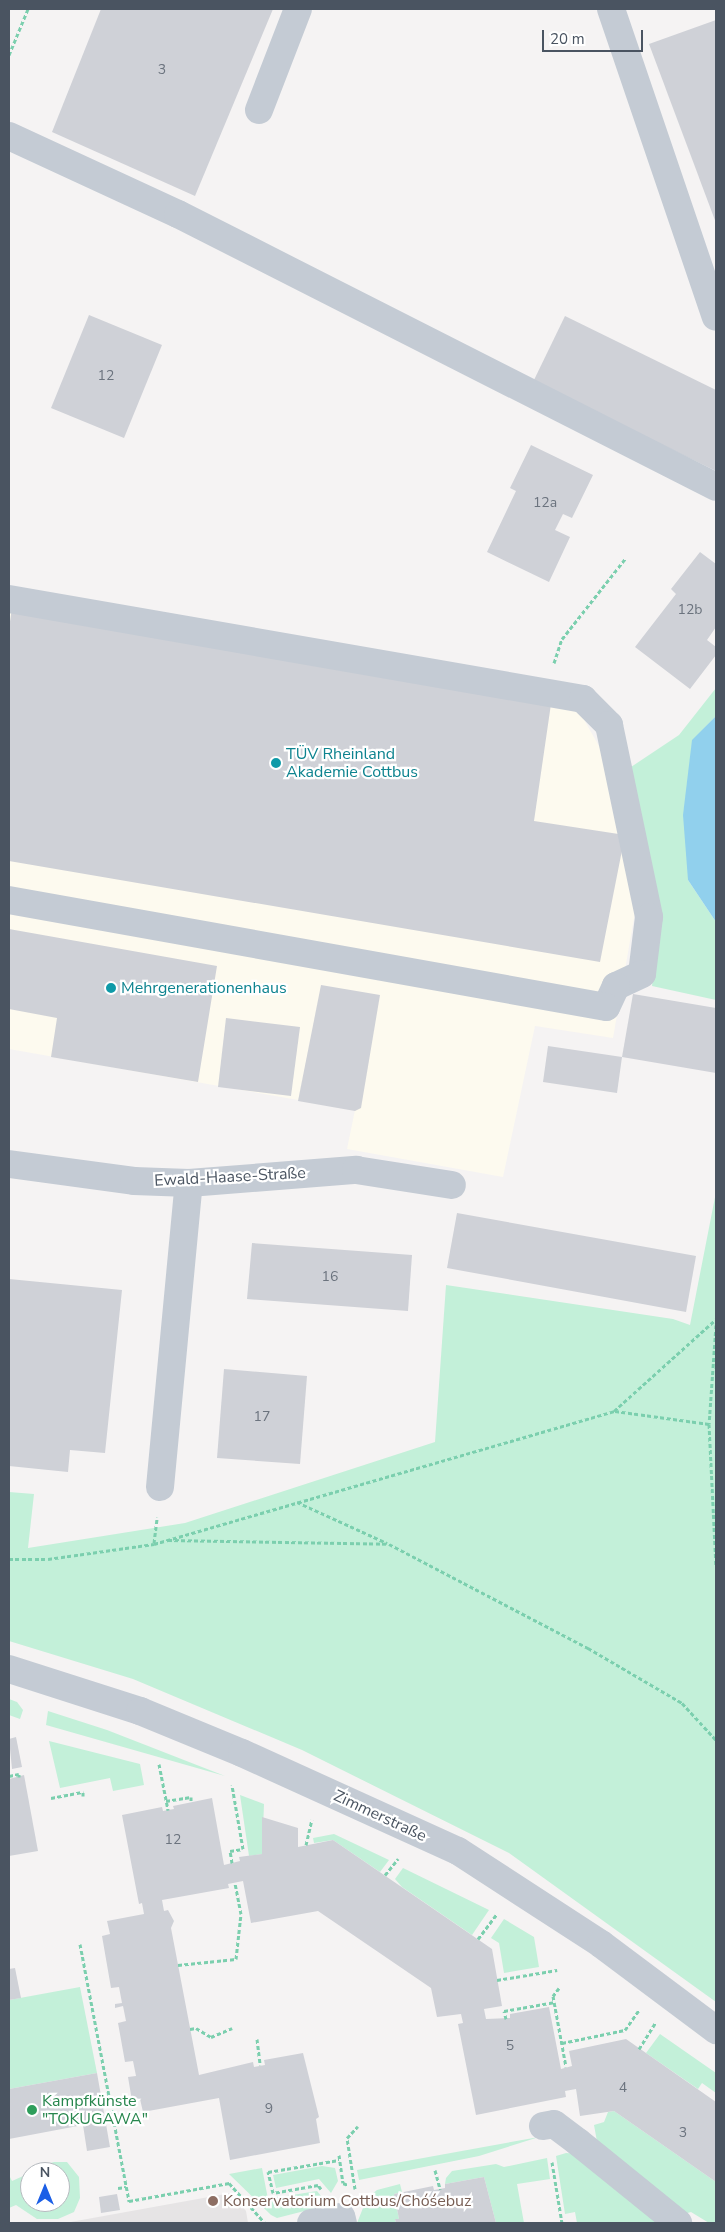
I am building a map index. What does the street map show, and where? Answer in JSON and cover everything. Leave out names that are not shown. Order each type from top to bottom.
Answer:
[{"type":"street","points":[[259,110],[298,9]]},
{"type":"street","points":[[611,9],[716,317]]},
{"type":"street","points":[[9,136],[178,214],[716,487]]},
{"type":"street","points":[[9,599],[583,699],[609,725],[636,843],[649,917],[642,974],[616,986],[606,1007],[9,900]]},
{"type":"street","name":"Ewald-Haase-Straße","points":[[9,1164],[134,1181],[190,1183],[356,1170],[452,1185]]},
{"type":"street","points":[[160,1487],[190,1183]]},
{"type":"street","name":"Zimmerstraße","points":[[9,1670],[140,1711],[258,1760],[458,1851],[601,1944],[716,2030]]},
{"type":"street","points":[[543,2126],[554,2124],[678,2223]]},
{"type":"street","points":[[312,2223],[341,2217],[343,2223]]},
{"type":"path","points":[[9,55],[28,9]]},
{"type":"path","points":[[544,692],[562,639],[625,559]]},
{"type":"path","points":[[614,1411],[716,1319]]},
{"type":"path","points":[[716,1325],[709,1424],[716,1566]]},
{"type":"path","points":[[9,1559],[48,1559],[154,1544],[162,1540],[614,1411],[709,1424]]},
{"type":"path","points":[[296,1502],[390,1544],[588,1648],[682,1703],[716,1740]]},
{"type":"path","points":[[162,1540],[390,1544]]},
{"type":"path","points":[[159,1764],[168,1810]]},
{"type":"path","points":[[9,1776],[19,1774],[19,1777]]},
{"type":"path","points":[[232,1785],[243,1849],[230,1851],[232,1863]]},
{"type":"path","points":[[52,1798],[82,1792],[83,1796]]},
{"type":"path","points":[[166,1801],[190,1797],[191,1802]]},
{"type":"path","points":[[306,1845],[312,1820]]},
{"type":"path","points":[[385,1875],[398,1859]]},
{"type":"path","points":[[178,1965],[236,1959],[241,1914],[236,1883]]},
{"type":"path","points":[[478,1939],[500,1910]]},
{"type":"path","points":[[80,1944],[129,2201],[229,2183],[266,2223]]},
{"type":"path","points":[[497,1980],[557,1970]]},
{"type":"path","points":[[559,1988],[553,1996],[566,2068]]},
{"type":"path","points":[[506,2019],[504,2011],[555,2002]]},
{"type":"path","points":[[562,2043],[625,2030],[643,2005]]},
{"type":"path","points":[[639,2049],[659,2018]]},
{"type":"path","points":[[190,2029],[196,2028],[211,2037],[232,2028]]},
{"type":"path","points":[[257,2039],[260,2065]]},
{"type":"path","points":[[355,2189],[347,2138],[358,2126]]},
{"type":"path","points":[[339,2154],[343,2183]]},
{"type":"path","points":[[552,2156],[562,2223]]},
{"type":"path","points":[[328,2197],[318,2185],[273,2193],[268,2172],[339,2160]]},
{"type":"path","points":[[436,2170],[440,2189]]},
{"type":"path","points":[[118,2188],[126,2186]]},
{"type":"shaded area","points":[[9,613],[578,709],[600,748],[637,901],[613,1038],[535,1026],[503,1177],[347,1149],[355,1110],[9,1049]]},
{"type":"shaded area","name":"Konservatorium Cottbus/Chóśebuz","points":[[231,2193],[246,2211],[248,2223],[65,2223]]},
{"type":"green space","points":[[716,688],[716,716],[692,741],[688,880],[716,922],[716,1000],[652,986],[660,919],[631,767],[679,735]]},
{"type":"green space","points":[[716,1192],[716,2002],[509,1853],[302,1750],[133,1679],[9,1641],[9,1492],[34,1494],[28,1548],[185,1523],[435,1442],[446,1285],[673,1319],[690,1325]]},
{"type":"green space","points":[[9,1699],[17,1702],[23,1710],[20,1719],[9,1715]]},
{"type":"green space","points":[[48,1711],[107,1730],[225,1776],[46,1725]]},
{"type":"green space","points":[[49,1741],[140,1764],[144,1785],[113,1791],[110,1778],[60,1788]]},
{"type":"green space","points":[[240,1795],[264,1804],[262,1854],[249,1856]]},
{"type":"green space","points":[[334,1834],[389,1860],[380,1872],[333,1840],[314,1843],[313,1838]]},
{"type":"green space","points":[[403,1868],[489,1910],[472,1935],[402,1887],[395,1879]]},
{"type":"green space","points":[[504,1919],[534,1937],[539,1967],[504,1973],[499,1943],[491,1938]]},
{"type":"green space","points":[[80,1987],[97,2073],[9,2089],[9,2000]]},
{"type":"green space","points":[[660,2034],[716,2073],[716,2093],[702,2083],[698,2089],[646,2053]]},
{"type":"green space","points":[[614,2111],[716,2182],[716,2223],[709,2223],[691,2212],[684,2214],[598,2147],[594,2125],[604,2122],[608,2112]]},
{"type":"green space","points":[[539,2137],[479,2156],[359,2180],[357,2170]]},
{"type":"green space","points":[[566,2153],[578,2154],[661,2223],[577,2223],[575,2212],[565,2214],[556,2156]]},
{"type":"green space","points":[[547,2158],[550,2179],[517,2184],[524,2223],[496,2223],[484,2177],[445,2184],[446,2178],[452,2171],[496,2164],[504,2167]]},
{"type":"green space","points":[[70,2166],[79,2177],[80,2198],[74,2212],[58,2219],[37,2219],[26,2212],[70,2212]]},
{"type":"green space","points":[[322,2166],[335,2168],[338,2181],[331,2193],[319,2179],[276,2188],[273,2175]]},
{"type":"green space","points":[[262,2168],[268,2199],[317,2191],[325,2201],[324,2206],[277,2218],[271,2215],[229,2174]]},
{"type":"green space","points":[[9,2175],[12,2181],[20,2177],[20,2208],[16,2205],[9,2208]]},
{"type":"green space","points":[[400,2184],[402,2192],[394,2194],[399,2219],[395,2219],[396,2223],[357,2223],[367,2198],[377,2190]]},
{"type":"water","points":[[716,716],[716,922],[688,880],[683,815],[692,740]]},
{"type":"building","points":[[101,9],[273,9],[195,196],[52,132]]},
{"type":"building","points":[[716,20],[716,223],[649,44]]},
{"type":"building","points":[[89,315],[162,345],[124,438],[51,408]]},
{"type":"building","points":[[565,316],[716,390],[716,471],[533,382]]},
{"type":"building","points":[[531,445],[593,475],[572,518],[563,514],[555,530],[570,537],[549,582],[487,552],[516,491],[510,488]]},
{"type":"building","points":[[700,552],[716,564],[716,627],[707,640],[716,647],[716,655],[690,689],[635,647],[676,594],[671,589]]},
{"type":"building","name":"TÜV Rheinland Akademie Cottbus","points":[[12,608],[551,704],[534,821],[625,835],[600,962],[9,861],[9,628]]},
{"type":"building","name":"Mehrgenerationenhaus","points":[[9,929],[217,966],[198,1082],[51,1057],[57,1018],[9,1009]]},
{"type":"building","points":[[321,985],[380,995],[361,1108],[355,1111],[298,1101]]},
{"type":"building","points":[[633,994],[716,1008],[716,1073],[622,1057]]},
{"type":"building","points":[[226,1018],[300,1027],[291,1096],[218,1087]]},
{"type":"building","points":[[548,1046],[622,1057],[617,1093],[543,1082]]},
{"type":"building","points":[[457,1213],[696,1256],[686,1312],[447,1268]]},
{"type":"building","points":[[252,1243],[412,1255],[408,1311],[247,1299]]},
{"type":"building","points":[[9,1279],[122,1290],[105,1453],[70,1450],[68,1472],[9,1466]]},
{"type":"building","points":[[224,1369],[307,1376],[300,1464],[217,1458]]},
{"type":"building","points":[[16,1737],[22,1767],[12,1769],[9,1739]]},
{"type":"building","points":[[24,1775],[38,1851],[9,1856],[9,1779]]},
{"type":"building","points":[[212,1798],[224,1865],[240,1861],[239,1857],[262,1854],[262,1817],[298,1828],[298,1847],[333,1840],[492,1949],[502,2006],[484,2009],[486,2019],[510,2018],[510,2014],[549,2007],[561,2069],[572,2066],[569,2051],[626,2039],[716,2102],[716,2182],[614,2111],[580,2116],[576,2089],[565,2091],[566,2097],[476,2115],[458,2024],[463,2023],[461,2014],[437,2017],[431,1988],[318,1911],[251,1923],[243,1881],[228,1884],[229,1888],[162,1900],[164,1911],[168,1910],[174,1921],[171,1928],[199,2075],[253,2062],[254,2067],[265,2065],[264,2060],[303,2053],[319,2117],[316,2119],[320,2143],[230,2160],[219,2098],[143,2112],[140,2099],[132,2101],[128,2077],[136,2076],[133,2061],[125,2062],[118,2023],[126,2021],[123,2006],[115,2008],[115,2004],[122,2003],[119,1987],[111,1988],[102,1936],[110,1934],[107,1921],[144,1914],[142,1903],[139,1904],[122,1815],[162,1807],[163,1811],[174,1809],[173,1806]]},
{"type":"building","points":[[15,1968],[21,1998],[9,2000],[9,1969]]},
{"type":"building","points":[[97,2073],[110,2147],[87,2151],[83,2125],[9,2139],[9,2089]]},
{"type":"building","points":[[484,2177],[496,2223],[396,2223],[395,2219],[399,2219],[394,2194],[433,2186],[434,2190],[445,2188],[445,2184]]},
{"type":"building","points":[[117,2194],[120,2210],[101,2213],[99,2197]]},
{"type":"place","name":"TÜV Rheinland Akademie Cottbus","points":[[276,763]]},
{"type":"place","name":"Mehrgenerationenhaus","points":[[111,988]]},
{"type":"place","name":"Kampfkünste \"TOKUGAWA\"","points":[[32,2110]]},
{"type":"place","name":"Konservatorium Cottbus/Chóśebuz","points":[[213,2201]]}]
